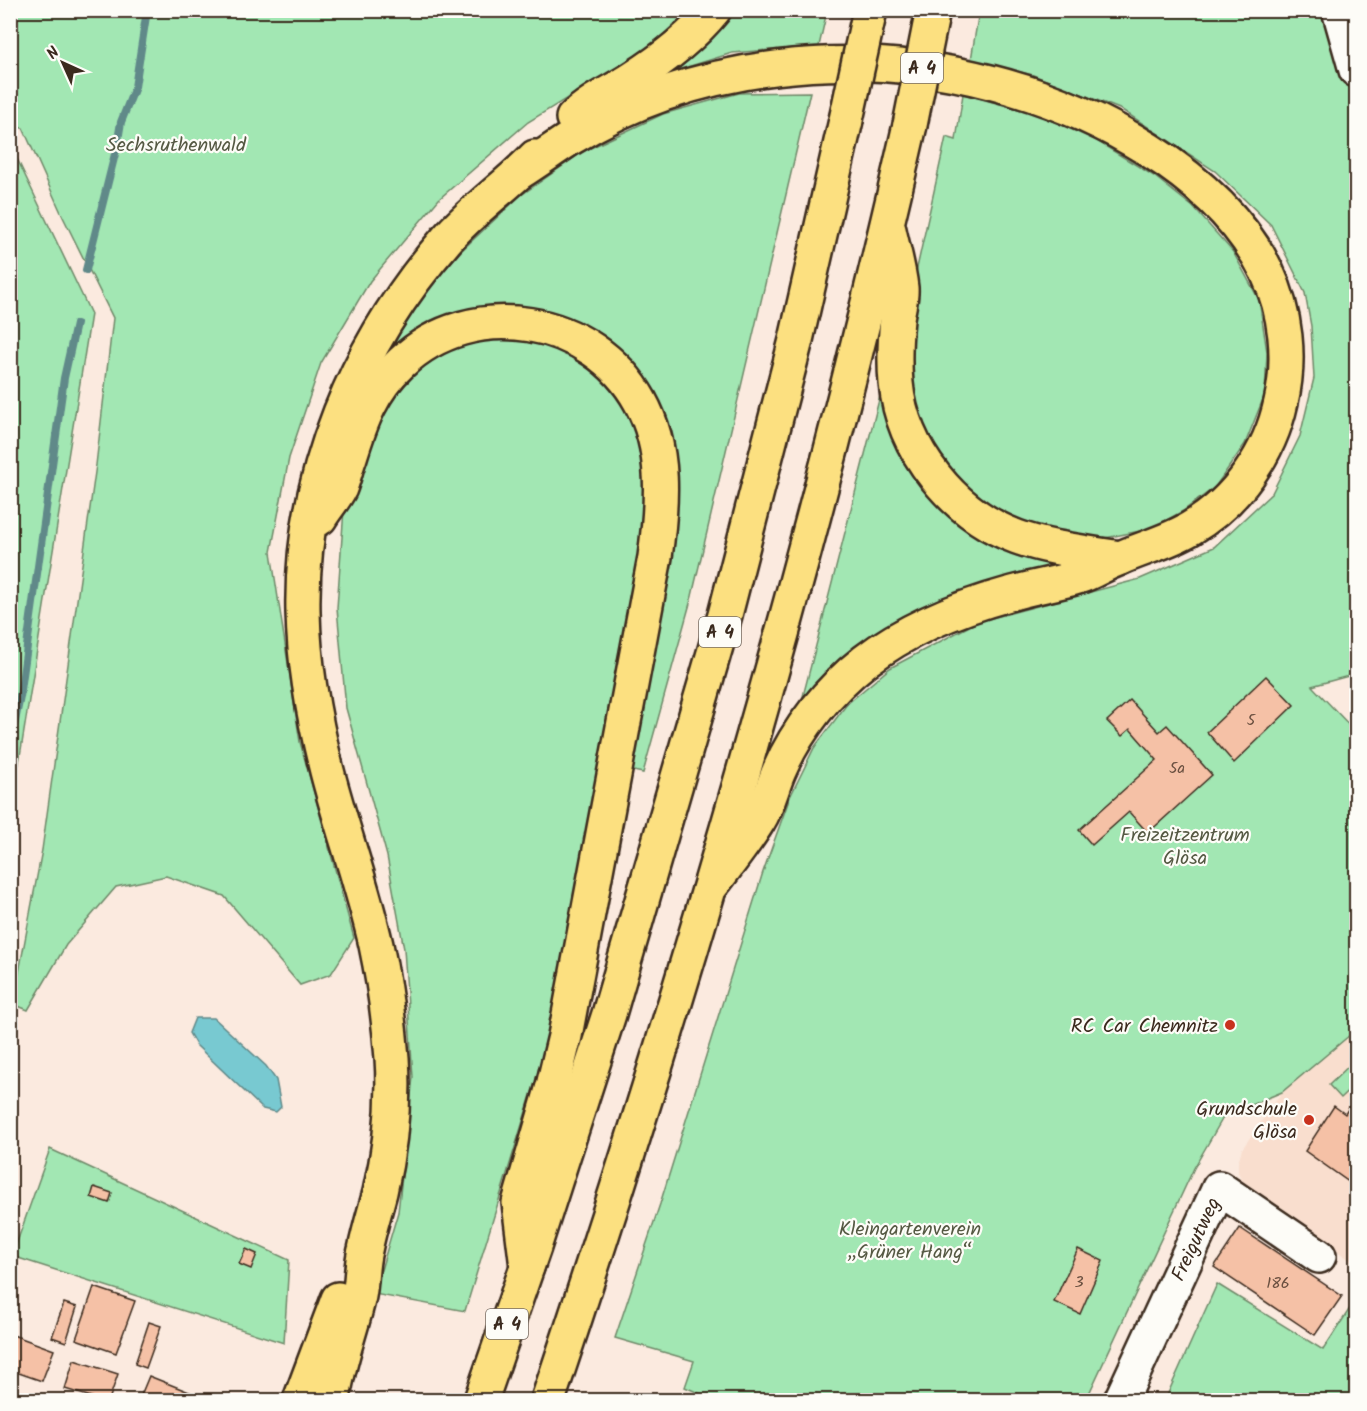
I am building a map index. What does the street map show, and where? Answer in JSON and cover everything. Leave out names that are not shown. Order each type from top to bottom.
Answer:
[{"type":"highway","points":[[333,1401],[335,1383],[360,1293],[364,1254],[387,1151],[392,1102],[392,1063],[389,1025],[375,943],[328,774],[311,694],[303,613],[307,537],[315,492],[327,448],[357,372],[391,312],[448,237],[520,172],[583,108],[653,66],[681,43],[714,10]]},
{"type":"highway","name":"A 4","points":[[481,1401],[528,1253],[609,1014],[725,615],[796,340],[870,10]]},
{"type":"highway","name":"A 4","points":[[548,1401],[593,1266],[712,885],[804,554],[888,222],[933,10]]},
{"type":"highway","points":[[520,172],[573,136],[653,99],[697,84],[742,73],[788,66],[880,63],[968,76],[1010,87],[1093,120],[1149,149],[1175,167],[1236,225],[1261,260],[1274,290],[1283,321],[1286,369],[1277,421],[1267,445],[1228,499],[1190,529],[1157,545],[1120,558],[1081,577],[1008,594],[945,615],[917,628],[863,663],[836,688],[804,727],[779,771],[761,818],[712,885]]},
{"type":"highway","points":[[888,222],[902,290],[895,339],[896,385],[902,416],[914,444],[929,468],[954,497],[983,520],[1016,537],[1048,547],[1120,558]]},
{"type":"highway","points":[[307,537],[339,488],[366,410],[382,383],[420,347],[445,334],[479,324],[515,323],[543,326],[579,340],[618,371],[640,401],[653,435],[659,460],[661,492],[655,557],[565,1036],[554,1086],[519,1203],[528,1253]]},
{"type":"highway","points":[[300,1401],[342,1286],[364,1254]]},
{"type":"street","points":[[1339,10],[1356,70]]},
{"type":"street","name":"Freigutweg","points":[[1121,1401],[1219,1188],[1319,1256]]},
{"type":"shaded area","name":"Grundschule Glösa","points":[[1356,1030],[1356,1264],[1245,1188],[1238,1172],[1238,1162],[1242,1149],[1282,1092]]},
{"type":"green space","name":"Sechsruthenwald","points":[[11,11],[688,11],[649,48],[528,122],[439,199],[370,281],[321,363],[289,458],[271,552],[300,742],[354,938],[331,974],[300,985],[224,896],[166,876],[116,887],[66,945],[28,1010],[13,1004],[42,850],[96,465],[113,318],[63,217],[23,128],[11,127]]},
{"type":"green space","points":[[728,11],[827,11],[819,46],[732,53],[652,78]]},
{"type":"green space","points":[[979,11],[1356,11],[1356,98],[1354,98],[1356,106],[1356,674],[1312,686],[1356,732],[1356,1030],[1282,1092],[1224,1116],[1194,1168],[1086,1400],[715,1400],[685,1387],[694,1361],[615,1338],[660,1204],[763,872],[790,797],[814,748],[847,704],[890,668],[977,622],[1140,579],[1214,547],[1272,493],[1300,436],[1314,378],[1311,326],[1305,293],[1271,225],[1215,171],[1122,110],[1033,75],[971,60]]},
{"type":"green space","points":[[810,92],[692,596],[643,773],[629,770],[674,538],[673,479],[574,323],[526,308],[486,308],[436,322],[387,352],[421,297],[461,251],[520,196],[584,151],[663,114],[739,93]]},
{"type":"green space","points":[[963,94],[1037,114],[1097,141],[1154,176],[1193,207],[1233,252],[1259,300],[1267,352],[1265,394],[1245,444],[1215,487],[1183,511],[1150,529],[1100,539],[1077,539],[1000,518],[963,490],[932,454],[912,405],[907,345],[915,277],[946,137],[956,140]]},
{"type":"green space","points":[[11,146],[91,314],[11,812]]},
{"type":"green space","points":[[497,334],[552,343],[590,363],[629,404],[647,461],[649,513],[549,1036],[465,1311],[374,1294],[398,1212],[413,1077],[404,949],[387,856],[346,708],[337,608],[344,509],[369,431],[404,380],[447,346]]},
{"type":"green space","points":[[882,388],[916,472],[1078,566],[801,704]]},
{"type":"green space","points":[[1356,1059],[1356,1084],[1341,1098],[1329,1085]]},
{"type":"green space","points":[[50,1149],[289,1260],[284,1343],[12,1256]]},
{"type":"green space","points":[[1217,1284],[1323,1350],[1356,1299],[1356,1400],[1165,1400]]},
{"type":"water","points":[[195,1018],[214,1018],[266,1066],[276,1080],[281,1107],[276,1112],[263,1109],[196,1045],[189,1033]]},
{"type":"building","points":[[1266,676],[1294,705],[1234,763],[1207,732]]},
{"type":"building","points":[[1130,700],[1159,732],[1167,725],[1212,775],[1148,833],[1129,812],[1092,845],[1079,830],[1157,760],[1130,729],[1122,736],[1107,721]]},
{"type":"building","points":[[1354,1100],[1356,1102],[1356,1187],[1305,1151],[1334,1106],[1345,1114]]},
{"type":"building","points":[[94,1187],[112,1193],[109,1203],[91,1197]]},
{"type":"building","points":[[1240,1228],[1342,1296],[1315,1335],[1214,1267]]},
{"type":"building","points":[[246,1249],[257,1254],[251,1269],[239,1264]]},
{"type":"building","points":[[1078,1249],[1103,1261],[1080,1314],[1054,1302]]},
{"type":"building","points":[[94,1287],[135,1301],[116,1353],[76,1339]]},
{"type":"building","points":[[64,1303],[77,1307],[66,1342],[52,1337]]},
{"type":"building","points":[[149,1322],[161,1326],[146,1368],[135,1364]]},
{"type":"building","points":[[10,1334],[54,1350],[42,1381],[10,1370]]},
{"type":"building","points":[[74,1360],[118,1374],[109,1400],[101,1400],[65,1389]]},
{"type":"building","points":[[149,1376],[199,1396],[197,1400],[139,1400]]},
{"type":"waterway","points":[[86,270],[121,122],[135,87],[147,10]]},
{"type":"waterway","points":[[10,745],[20,697],[64,378],[76,324]]},
{"type":"place","name":"RC Car Chemnitz","points":[[1230,1025]]},
{"type":"place","name":"Grundschule Glösa","points":[[1309,1120]]},
{"type":"park label","name":"Freizeitzentrum Glösa","points":[[1185,846]]},
{"type":"park label","name":"Kleingartenverein „Grüner Hang“","points":[[910,1240]]}]
